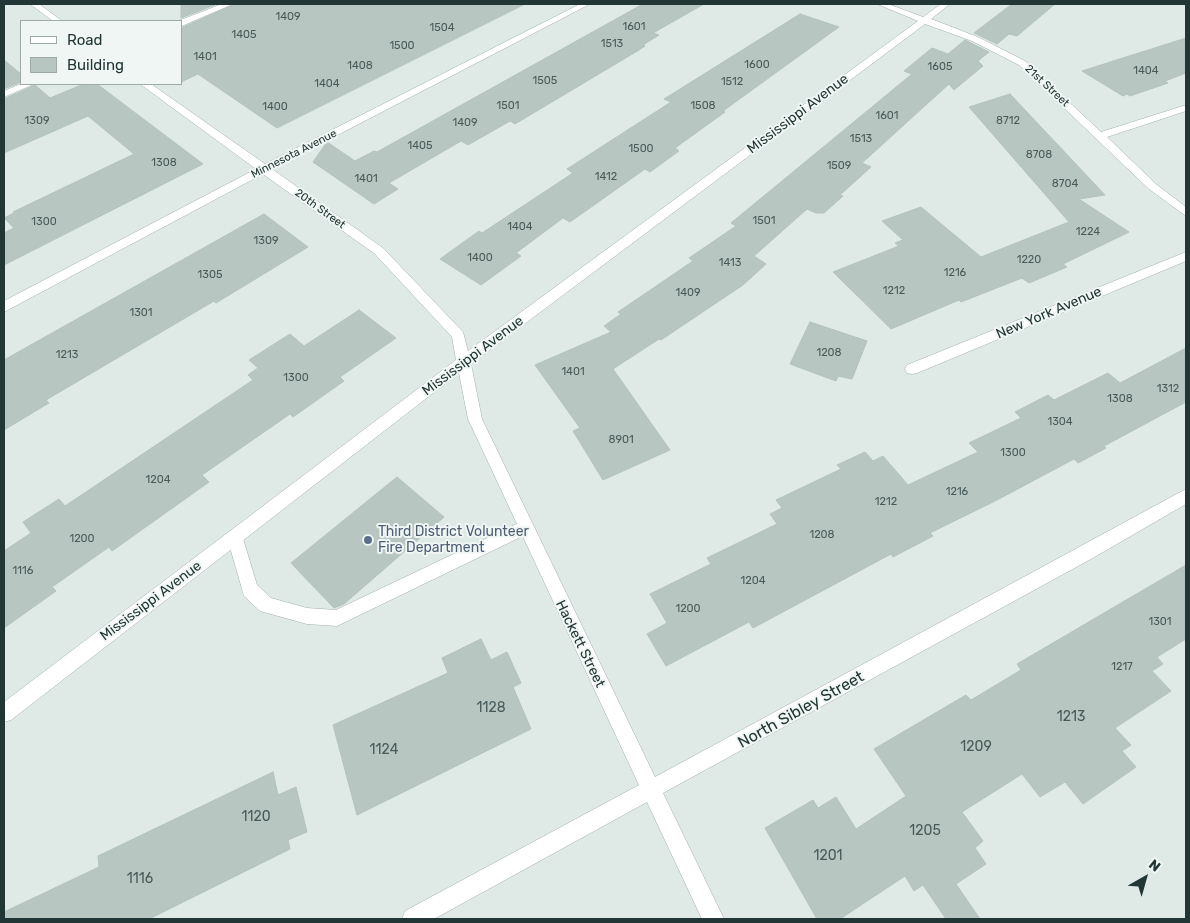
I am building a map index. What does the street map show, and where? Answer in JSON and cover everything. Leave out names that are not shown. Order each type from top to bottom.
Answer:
[{"type":"street","points":[[34,4],[57,20]]},
{"type":"street","points":[[182,23],[229,4]]},
{"type":"street","name":"Minnesota Avenue","points":[[4,307],[264,169],[586,4]]},
{"type":"street","name":"21st Street","points":[[881,4],[975,39],[1022,63],[1153,187],[1186,212]]},
{"type":"street","name":"Mississippi Avenue","points":[[4,712],[462,363],[946,4]]},
{"type":"street","points":[[4,94],[26,85]]},
{"type":"street","name":"20th Street","points":[[146,85],[379,251],[458,335],[462,363]]},
{"type":"street","points":[[1100,136],[1186,108]]},
{"type":"street","name":"New York Avenue","points":[[912,370],[1186,256]]},
{"type":"street","name":"Hackett Street","points":[[462,363],[474,418],[713,919]]},
{"type":"street","name":"North Sibley Street","points":[[413,919],[1085,554],[1186,496]]},
{"type":"street","points":[[235,537],[250,590],[266,605],[307,616],[337,618],[525,527]]},
{"type":"building","points":[[181,4],[217,4],[181,18]]},
{"type":"building","points":[[235,4],[525,4],[277,128],[198,74],[182,82],[182,28]]},
{"type":"building","points":[[643,4],[704,4],[653,33],[659,35],[643,45],[645,46],[639,50],[515,124],[510,121],[468,145],[461,141],[389,183],[398,189],[374,204],[313,162],[327,142],[355,161],[374,151],[377,152]]},
{"type":"building","points":[[1012,4],[1055,4],[1017,36],[1009,34],[997,44],[974,33]]},
{"type":"building","points":[[800,14],[839,27],[723,111],[725,112],[675,148],[679,151],[650,172],[645,169],[570,222],[563,218],[516,253],[521,256],[481,285],[440,259],[479,231],[482,233],[573,173],[567,169],[671,102],[664,99]]},
{"type":"building","points":[[1186,38],[1186,73],[1165,81],[1168,83],[1130,96],[1127,94],[1123,96],[1082,71]]},
{"type":"building","points":[[965,40],[989,52],[978,61],[983,66],[954,90],[949,84],[862,163],[871,167],[840,195],[843,196],[824,213],[816,213],[807,209],[754,256],[766,264],[743,285],[661,340],[659,339],[613,369],[670,450],[603,480],[573,431],[580,428],[535,365],[611,332],[604,326],[621,314],[618,312],[693,261],[689,258],[736,226],[731,223],[912,74],[904,71],[932,48],[948,54]]},
{"type":"building","points":[[4,60],[20,73],[20,82],[4,89]]},
{"type":"building","points":[[35,85],[50,98],[82,85],[98,85],[203,164],[4,265],[4,233],[14,228],[4,218],[134,154],[88,116],[4,153],[4,99]]},
{"type":"building","points":[[1010,94],[1105,195],[1079,199],[1129,232],[1063,264],[1067,267],[1029,283],[1022,278],[961,302],[959,300],[891,329],[833,272],[899,246],[895,243],[903,240],[882,221],[921,207],[981,257],[1069,222],[969,107]]},
{"type":"building","points":[[264,214],[308,247],[216,303],[214,301],[46,400],[49,403],[4,430],[4,360]]},
{"type":"building","points":[[359,310],[396,338],[340,377],[344,381],[293,417],[290,414],[202,475],[209,482],[112,551],[109,547],[52,587],[56,591],[4,628],[4,551],[31,533],[23,522],[59,499],[65,506],[253,380],[248,375],[258,368],[249,360],[290,334],[304,346]]},
{"type":"building","points":[[810,322],[867,341],[852,379],[838,376],[836,381],[790,364]]},
{"type":"building","points":[[1186,348],[1186,402],[1104,446],[1106,448],[1078,463],[1074,459],[930,533],[933,536],[893,557],[891,554],[753,628],[749,622],[666,666],[647,634],[667,623],[650,594],[711,564],[707,558],[777,524],[770,514],[782,508],[776,500],[841,469],[837,465],[865,452],[873,461],[883,456],[908,485],[978,452],[969,443],[1021,418],[1015,412],[1048,395],[1054,400],[1108,373],[1120,383]]},
{"type":"building","name":"Third District Volunteer Fire Department","points":[[397,477],[444,517],[344,604],[334,608],[291,563]]},
{"type":"building","points":[[1186,565],[1186,639],[1157,657],[1163,664],[1152,671],[1171,691],[1115,728],[1131,745],[1122,751],[1136,767],[1083,804],[1065,782],[1040,797],[1022,774],[962,812],[983,841],[975,848],[986,864],[956,884],[980,919],[946,919],[923,885],[914,891],[905,876],[840,919],[817,919],[765,828],[813,800],[818,808],[836,797],[856,829],[906,796],[874,749],[966,695],[971,700],[1021,670],[1017,664]]},
{"type":"building","points":[[481,639],[491,660],[507,652],[521,683],[513,687],[531,729],[357,815],[333,725],[448,673],[442,658]]},
{"type":"building","points":[[273,772],[278,795],[296,787],[307,832],[288,840],[290,849],[149,919],[4,919],[4,912],[99,867],[98,856]]},
{"type":"place","name":"Third District Volunteer Fire Department","points":[[368,540]]}]
